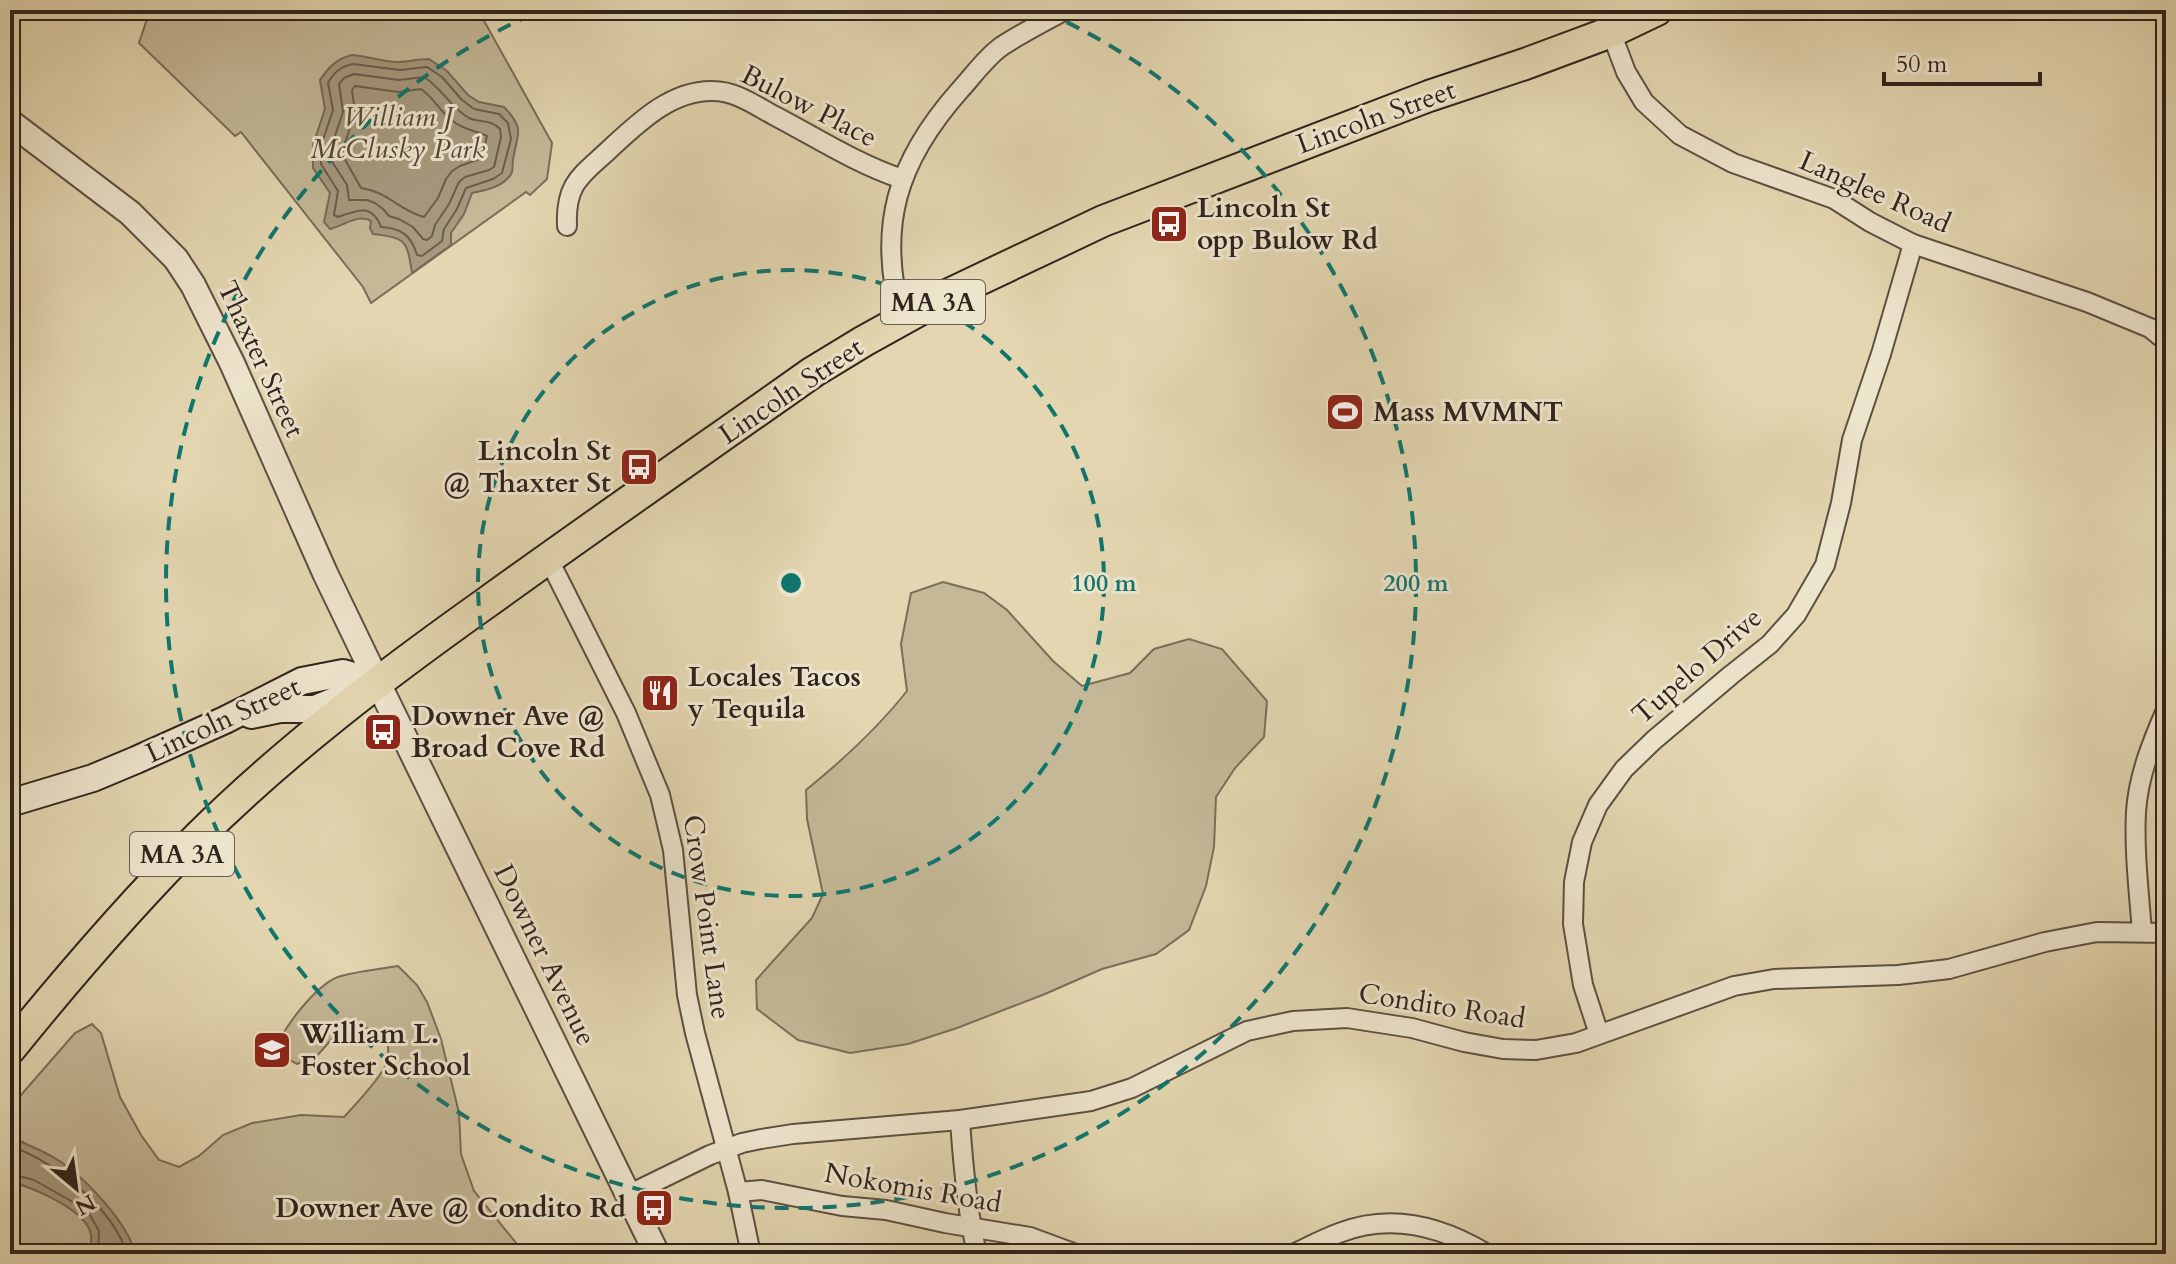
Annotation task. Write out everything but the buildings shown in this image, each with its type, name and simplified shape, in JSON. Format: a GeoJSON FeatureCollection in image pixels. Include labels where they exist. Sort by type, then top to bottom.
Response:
{"type":"FeatureCollection","features":[{"type":"Feature","properties":{"kind":"main road","name":"Lincoln Street"},"geometry":{"type":"LineString","coordinates":[[10,803],[93,778],[225,720],[302,681],[343,673],[378,683],[548,558],[813,372],[989,274],[1103,221],[1429,96],[1611,32],[1657,10]]}},
{"type":"Feature","properties":{"kind":"main road","name":"MA 3A"},"geometry":{"type":"LineString","coordinates":[[10,1049],[141,896],[201,834],[267,773],[378,683]]}},
{"type":"Feature","properties":{"kind":"street"},"geometry":{"type":"LineString","coordinates":[[902,320],[894,290],[890,252],[893,217],[902,179],[923,139],[944,108],[1000,48],[1066,10]]}},
{"type":"Feature","properties":{"kind":"street","name":"Langlee Road"},"geometry":{"type":"LineString","coordinates":[[1611,32],[1626,72],[1644,102],[1680,135],[1733,163],[1834,199],[1913,244],[2087,302],[2150,328],[2166,341]]}},
{"type":"Feature","properties":{"kind":"street","name":"Bulow Place"},"geometry":{"type":"LineString","coordinates":[[567,226],[566,205],[576,182],[656,109],[697,92],[713,91],[739,97],[877,171],[902,179]]}},
{"type":"Feature","properties":{"kind":"street","name":"Thaxter Street"},"geometry":{"type":"LineString","coordinates":[[10,122],[130,213],[176,259],[193,285],[232,363],[325,573],[378,683]]}},
{"type":"Feature","properties":{"kind":"street","name":"Tupelo Drive"},"geometry":{"type":"LineString","coordinates":[[1599,1034],[1583,985],[1573,924],[1574,882],[1582,842],[1598,805],[1624,769],[1654,740],[1770,644],[1796,615],[1825,565],[1841,503],[1852,440],[1913,244]]}},
{"type":"Feature","properties":{"kind":"street","name":"Crow Point Lane"},"geometry":{"type":"LineString","coordinates":[[548,558],[626,713],[660,795],[673,850],[687,995],[751,1254]]}},
{"type":"Feature","properties":{"kind":"street","name":"Downer Avenue"},"geometry":{"type":"LineString","coordinates":[[378,683],[657,1254]]}},
{"type":"Feature","properties":{"kind":"street"},"geometry":{"type":"LineString","coordinates":[[2142,932],[2136,810],[2142,776],[2166,710]]}},
{"type":"Feature","properties":{"kind":"street","name":"Condito Road"},"geometry":{"type":"LineString","coordinates":[[628,1195],[742,1143],[793,1134],[960,1120],[1091,1101],[1132,1088],[1247,1031],[1293,1021],[1347,1018],[1412,1028],[1503,1049],[1536,1050],[1576,1043],[1734,986],[1774,979],[1898,975],[1949,969],[2045,942],[2097,932],[2166,933]]}},
{"type":"Feature","properties":{"kind":"street"},"geometry":{"type":"LineString","coordinates":[[960,1120],[964,1179],[977,1254]]}},
{"type":"Feature","properties":{"kind":"street","name":"Nokomis Road"},"geometry":{"type":"LineString","coordinates":[[738,1192],[762,1190],[842,1206],[886,1210],[1030,1237],[1076,1254]]}},
{"type":"Feature","properties":{"kind":"street"},"geometry":{"type":"LineString","coordinates":[[1293,1254],[1341,1232],[1386,1223],[1444,1232],[1487,1254]]}},
{"type":"Feature","properties":{"kind":"green space","name":"William J McClusky Park"},"geometry":{"type":"Polygon","coordinates":[[[150,10],[478,10],[552,143],[547,179],[530,195],[526,192],[371,303],[363,287],[241,132],[235,136],[139,43],[150,10]]]}},
{"type":"Feature","properties":{"kind":"green space"},"geometry":{"type":"Polygon","coordinates":[[[943,582],[984,593],[1007,610],[1053,661],[1082,686],[1130,673],[1154,649],[1189,639],[1222,649],[1267,701],[1264,737],[1235,768],[1216,797],[1214,847],[1206,886],[1189,930],[1156,954],[1102,969],[1045,994],[908,1044],[850,1053],[798,1040],[757,1009],[756,980],[812,918],[823,894],[807,819],[806,790],[859,744],[907,691],[901,644],[911,593],[943,582]]]}},
{"type":"Feature","properties":{"kind":"green space"},"geometry":{"type":"Polygon","coordinates":[[[398,966],[417,985],[441,1039],[459,1113],[461,1154],[474,1191],[525,1254],[135,1254],[133,1247],[23,1142],[10,1138],[10,1110],[20,1096],[75,1033],[92,1024],[101,1033],[120,1097],[159,1160],[179,1167],[199,1156],[223,1135],[252,1123],[301,1115],[344,1117],[368,1091],[387,1062],[385,1031],[349,1026],[337,1033],[317,1056],[297,1064],[283,1056],[280,1039],[306,1002],[333,980],[398,966]]]}},
{"type":"Feature","properties":{"kind":"green space"},"geometry":{"type":"Polygon","coordinates":[[[10,1182],[45,1194],[80,1217],[91,1235],[90,1254],[10,1254],[10,1182]]]}},
{"type":"Feature","properties":{"kind":"water"},"geometry":{"type":"Polygon","coordinates":[[[352,55],[391,62],[429,59],[447,71],[468,95],[479,102],[504,107],[518,127],[510,176],[496,186],[472,193],[464,214],[451,233],[451,245],[412,273],[403,243],[399,239],[373,234],[371,221],[361,218],[330,229],[324,222],[330,193],[313,168],[313,145],[325,109],[320,80],[333,64],[352,55]]]}},
{"type":"Feature","properties":{"kind":"water"},"geometry":{"type":"Polygon","coordinates":[[[10,1138],[55,1158],[82,1179],[116,1216],[135,1254],[90,1254],[91,1235],[80,1217],[45,1194],[10,1182],[10,1138]]]}},
{"type":"Feature","properties":{"kind":"place","name":"Lincoln St opp Bulow Rd"},"geometry":{"type":"Point","coordinates":[1169,224]}},
{"type":"Feature","properties":{"kind":"place","name":"Mass MVMNT"},"geometry":{"type":"Point","coordinates":[1345,412]}},
{"type":"Feature","properties":{"kind":"place","name":"Lincoln St @ Thaxter St"},"geometry":{"type":"Point","coordinates":[639,467]}},
{"type":"Feature","properties":{"kind":"place","name":"Locales Tacos y Tequila"},"geometry":{"type":"Point","coordinates":[660,693]}},
{"type":"Feature","properties":{"kind":"place","name":"Downer Ave @ Broad Cove Rd"},"geometry":{"type":"Point","coordinates":[383,732]}},
{"type":"Feature","properties":{"kind":"place","name":"William L. Foster School"},"geometry":{"type":"Point","coordinates":[272,1050]}},
{"type":"Feature","properties":{"kind":"place","name":"Downer Ave @ Condito Rd"},"geometry":{"type":"Point","coordinates":[654,1208]}}]}
